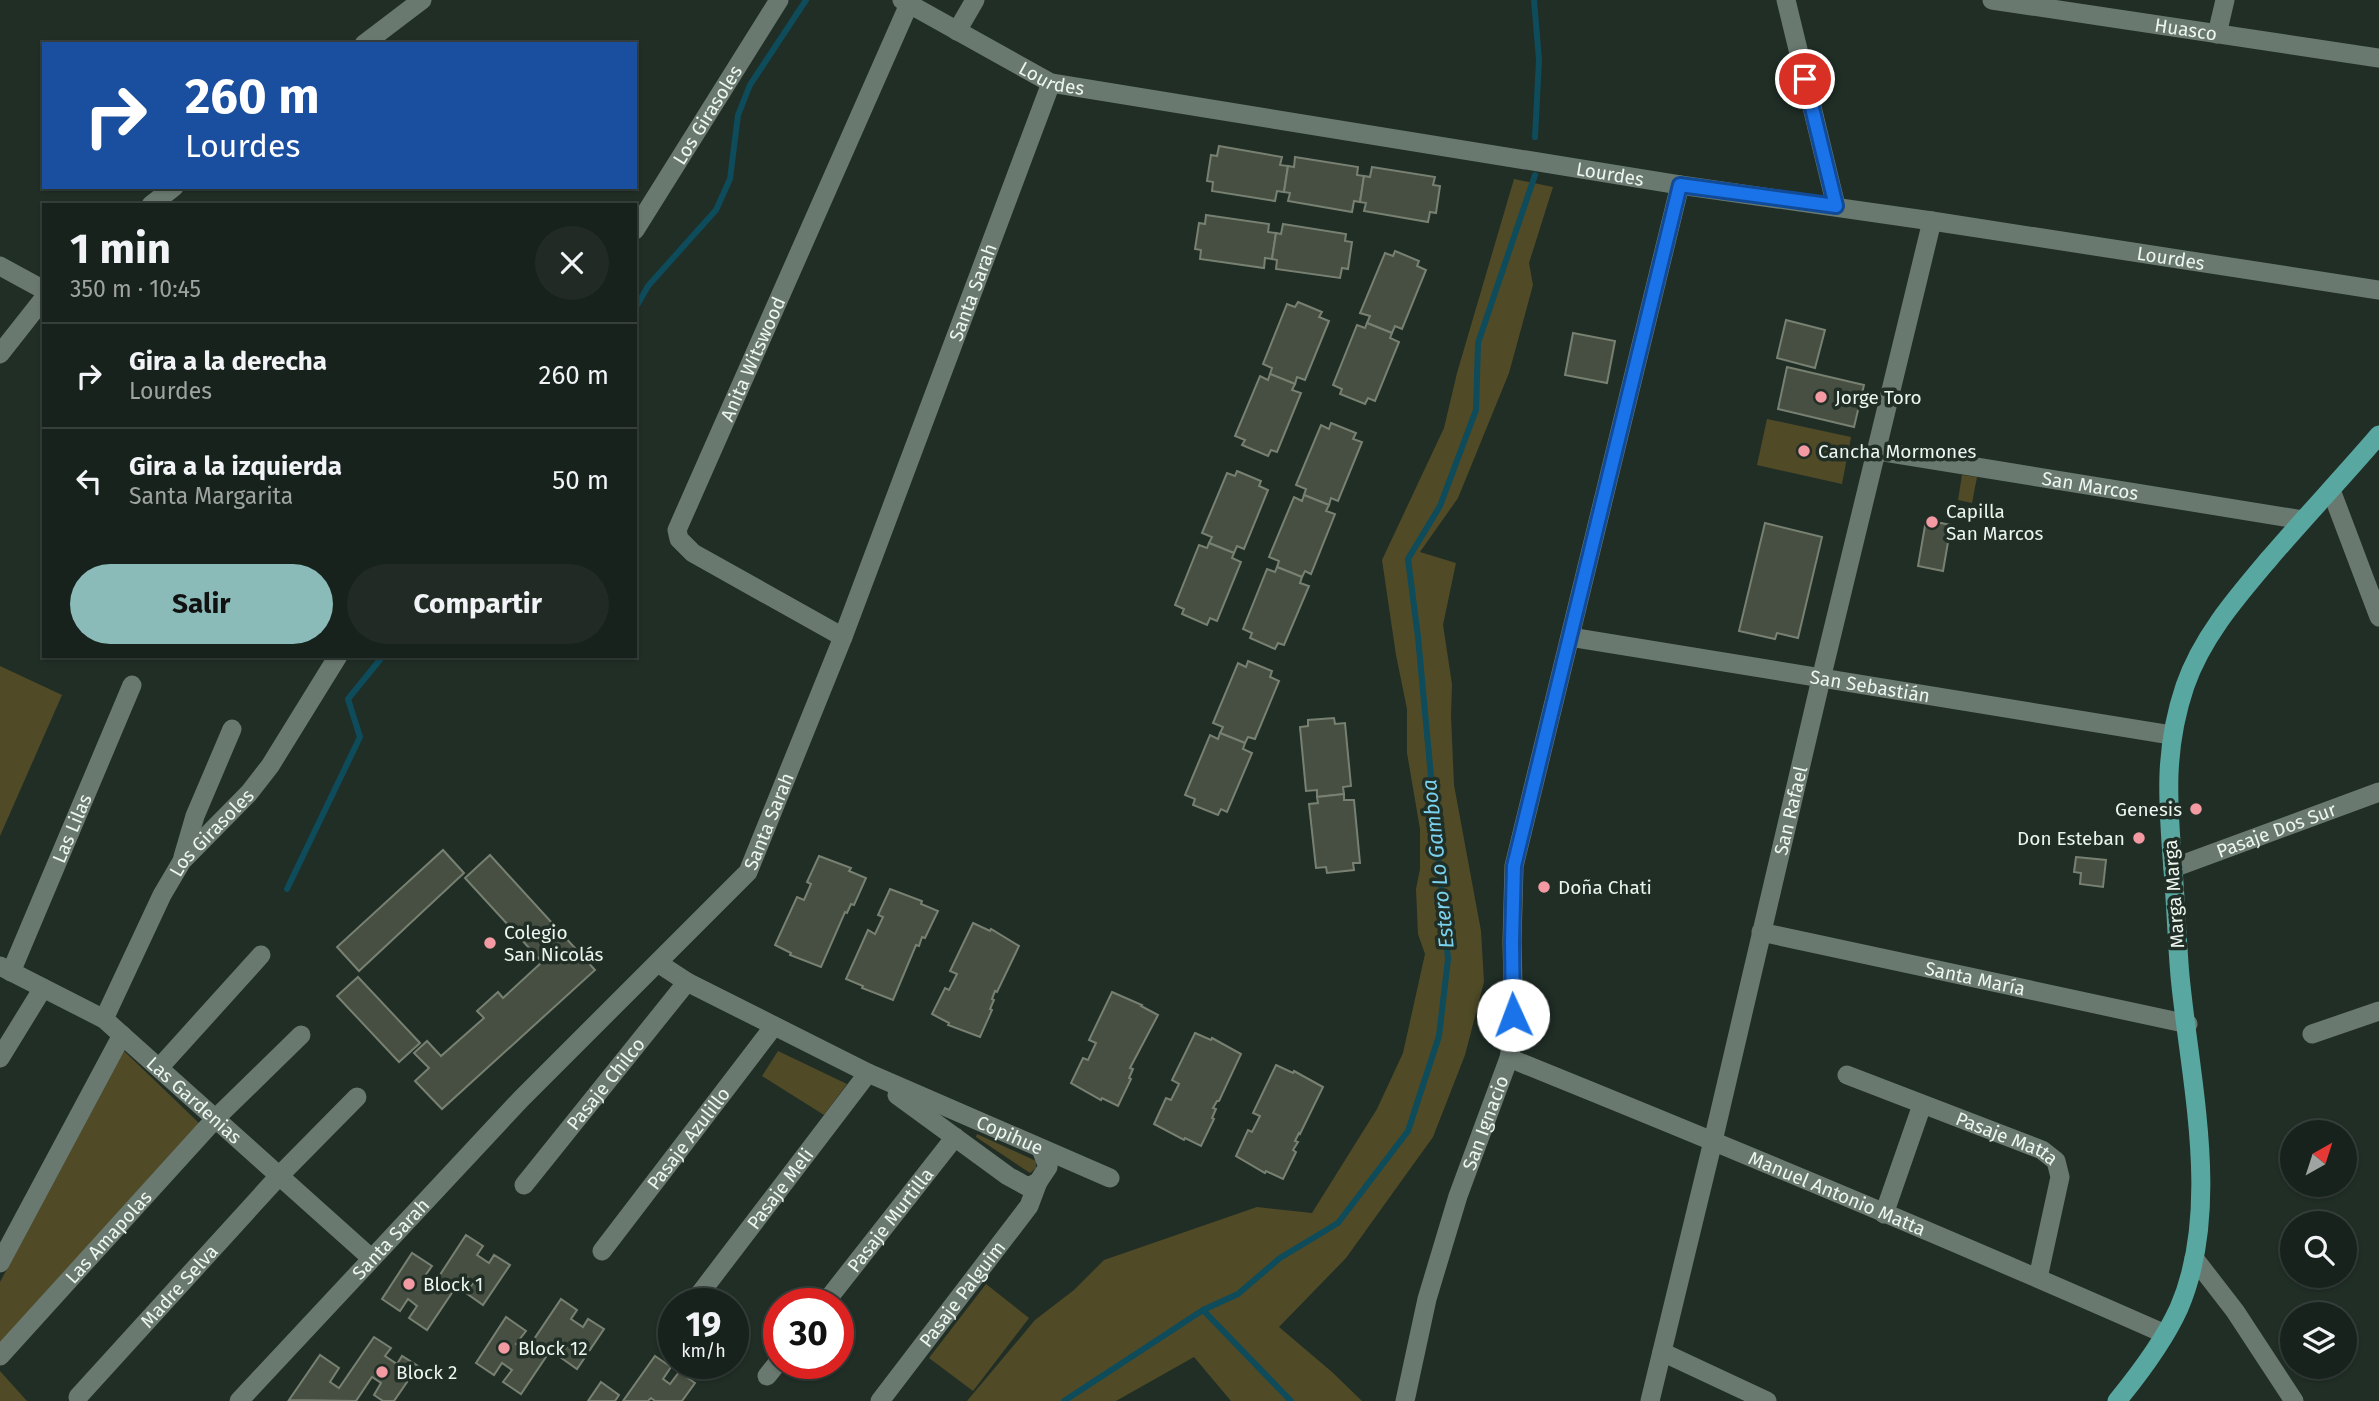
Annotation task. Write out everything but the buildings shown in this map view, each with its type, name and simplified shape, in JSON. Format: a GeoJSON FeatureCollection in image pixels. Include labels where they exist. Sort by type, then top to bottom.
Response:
{"type":"FeatureCollection","features":[{"type":"Feature","properties":{"kind":"main road","name":"Marga Marga"},"geometry":{"type":"LineString","coordinates":[[2117,1401],[2165,1334],[2179,1307],[2194,1258],[2200,1223],[2200,1181],[2188,1024],[2180,978],[2167,799],[2171,735],[2185,684],[2200,650],[2231,603],[2379,435]]}},
{"type":"Feature","properties":{"kind":"street"},"geometry":{"type":"LineString","coordinates":[[367,42],[422,0]]}},
{"type":"Feature","properties":{"kind":"street","name":"Los Girasoles"},"geometry":{"type":"LineString","coordinates":[[637,227],[779,0]]}},
{"type":"Feature","properties":{"kind":"street"},"geometry":{"type":"LineString","coordinates":[[957,31],[975,0]]}},
{"type":"Feature","properties":{"kind":"street"},"geometry":{"type":"LineString","coordinates":[[1786,0],[1836,206]]}},
{"type":"Feature","properties":{"kind":"street","name":"Huasco"},"geometry":{"type":"LineString","coordinates":[[1994,0],[2379,58]]}},
{"type":"Feature","properties":{"kind":"street"},"geometry":{"type":"LineString","coordinates":[[2217,34],[2225,0]]}},
{"type":"Feature","properties":{"kind":"street","name":"Lourdes"},"geometry":{"type":"LineString","coordinates":[[906,2],[1051,83],[1680,185],[1836,206],[2379,290]]}},
{"type":"Feature","properties":{"kind":"street","name":"Anita Witswood"},"geometry":{"type":"LineString","coordinates":[[843,637],[693,553],[679,539],[677,530],[906,2]]}},
{"type":"Feature","properties":{"kind":"street","name":"Santa Sarah"},"geometry":{"type":"LineString","coordinates":[[239,1401],[521,1099],[748,872],[843,637],[1051,83]]}},
{"type":"Feature","properties":{"kind":"street","name":"San Ignacio"},"geometry":{"type":"LineString","coordinates":[[1405,1401],[1427,1299],[1458,1196],[1509,1058],[1514,1031],[1514,866],[1680,185]]}},
{"type":"Feature","properties":{"kind":"street"},"geometry":{"type":"LineString","coordinates":[[154,203],[171,189]]}},
{"type":"Feature","properties":{"kind":"street","name":"San Rafael"},"geometry":{"type":"LineString","coordinates":[[1650,1401],[1932,221]]}},
{"type":"Feature","properties":{"kind":"street"},"geometry":{"type":"LineString","coordinates":[[0,266],[42,289]]}},
{"type":"Feature","properties":{"kind":"street"},"geometry":{"type":"LineString","coordinates":[[0,354],[42,301]]}},
{"type":"Feature","properties":{"kind":"street","name":"San Marcos"},"geometry":{"type":"LineString","coordinates":[[1878,451],[2303,520]]}},
{"type":"Feature","properties":{"kind":"street"},"geometry":{"type":"LineString","coordinates":[[2331,490],[2379,617]]}},
{"type":"Feature","properties":{"kind":"street","name":"San Sebastián"},"geometry":{"type":"LineString","coordinates":[[1570,637],[2171,735]]}},
{"type":"Feature","properties":{"kind":"street","name":"Los Girasoles"},"geometry":{"type":"LineString","coordinates":[[104,1019],[162,895],[182,861],[249,793],[270,766],[337,658]]}},
{"type":"Feature","properties":{"kind":"street","name":"Las Lilas"},"geometry":{"type":"LineString","coordinates":[[6,969],[132,685]]}},
{"type":"Feature","properties":{"kind":"street"},"geometry":{"type":"LineString","coordinates":[[182,861],[195,816],[232,729]]}},
{"type":"Feature","properties":{"kind":"street","name":"Pasaje Dos Sur"},"geometry":{"type":"LineString","coordinates":[[2173,868],[2379,792]]}},
{"type":"Feature","properties":{"kind":"street","name":"Santa María"},"geometry":{"type":"LineString","coordinates":[[1761,932],[2188,1024]]}},
{"type":"Feature","properties":{"kind":"street"},"geometry":{"type":"LineString","coordinates":[[159,1068],[261,955]]}},
{"type":"Feature","properties":{"kind":"street","name":"Copihue"},"geometry":{"type":"LineString","coordinates":[[658,963],[688,982],[868,1073],[1041,1149],[1048,1167],[1038,1182],[1028,1187],[1022,1184],[868,1073]]}},
{"type":"Feature","properties":{"kind":"street","name":"Las Gardenias"},"geometry":{"type":"LineString","coordinates":[[6,969],[104,1019],[371,1258]]}},
{"type":"Feature","properties":{"kind":"street","name":"Pasaje Chilco"},"geometry":{"type":"LineString","coordinates":[[524,1185],[688,982]]}},
{"type":"Feature","properties":{"kind":"street"},"geometry":{"type":"LineString","coordinates":[[0,1058],[43,988]]}},
{"type":"Feature","properties":{"kind":"street"},"geometry":{"type":"LineString","coordinates":[[2312,1034],[2379,1011]]}},
{"type":"Feature","properties":{"kind":"street","name":"Pasaje Azulillo"},"geometry":{"type":"LineString","coordinates":[[602,1251],[774,1026]]}},
{"type":"Feature","properties":{"kind":"street"},"geometry":{"type":"LineString","coordinates":[[0,1263],[122,1035]]}},
{"type":"Feature","properties":{"kind":"street","name":"Las Amapolas"},"geometry":{"type":"LineString","coordinates":[[0,1356],[215,1119],[301,1035]]}},
{"type":"Feature","properties":{"kind":"street","name":"Manuel Antonio Matta"},"geometry":{"type":"LineString","coordinates":[[1509,1058],[1713,1141],[2165,1334]]}},
{"type":"Feature","properties":{"kind":"street","name":"Pasaje Meli"},"geometry":{"type":"LineString","coordinates":[[704,1288],[868,1073]]}},
{"type":"Feature","properties":{"kind":"street","name":"Pasaje Matta"},"geometry":{"type":"LineString","coordinates":[[1847,1075],[2042,1150],[2056,1161],[2060,1177],[2038,1278]]}},
{"type":"Feature","properties":{"kind":"street","name":"Madre Selva"},"geometry":{"type":"LineString","coordinates":[[78,1397],[279,1176],[357,1097]]}},
{"type":"Feature","properties":{"kind":"street"},"geometry":{"type":"LineString","coordinates":[[1884,1214],[1922,1105]]}},
{"type":"Feature","properties":{"kind":"street","name":"Pasaje Murtilla"},"geometry":{"type":"LineString","coordinates":[[836,1288],[954,1137]]}},
{"type":"Feature","properties":{"kind":"street"},"geometry":{"type":"LineString","coordinates":[[1041,1149],[1110,1178]]}},
{"type":"Feature","properties":{"kind":"street","name":"Pasaje Palguim"},"geometry":{"type":"LineString","coordinates":[[880,1401],[1029,1206],[1038,1182]]}},
{"type":"Feature","properties":{"kind":"street"},"geometry":{"type":"LineString","coordinates":[[2194,1258],[2235,1311],[2294,1401]]}},
{"type":"Feature","properties":{"kind":"street"},"geometry":{"type":"LineString","coordinates":[[1662,1352],[1767,1401]]}},
{"type":"Feature","properties":{"kind":"shaded area"},"geometry":{"type":"Polygon","coordinates":[[[1514,179],[1553,187],[1529,263],[1533,285],[1509,373],[1458,498],[1420,552],[1456,563],[1443,625],[1452,684],[1454,785],[1481,931],[1484,982],[1465,1055],[1433,1137],[1346,1258],[1279,1327],[1362,1401],[1231,1401],[1194,1357],[1116,1401],[967,1401],[1035,1320],[1074,1290],[1104,1260],[1257,1207],[1312,1213],[1377,1109],[1403,1053],[1425,954],[1418,934],[1416,889],[1420,869],[1420,829],[1407,753],[1407,709],[1382,560],[1444,428],[1457,373],[1514,179]]]}},
{"type":"Feature","properties":{"kind":"shaded area","name":"Cancha Mormones"},"geometry":{"type":"Polygon","coordinates":[[[1767,419],[1851,437],[1842,484],[1757,465],[1767,419]]]}},
{"type":"Feature","properties":{"kind":"shaded area"},"geometry":{"type":"Polygon","coordinates":[[[1962,475],[1977,477],[1972,503],[1958,500],[1962,475]]]}},
{"type":"Feature","properties":{"kind":"shaded area"},"geometry":{"type":"Polygon","coordinates":[[[0,666],[62,695],[0,836],[0,666]]]}},
{"type":"Feature","properties":{"kind":"shaded area"},"geometry":{"type":"Polygon","coordinates":[[[124,1051],[200,1124],[0,1346],[0,1282],[124,1051]]]}},
{"type":"Feature","properties":{"kind":"shaded area"},"geometry":{"type":"Polygon","coordinates":[[[778,1051],[847,1084],[824,1115],[762,1076],[778,1051]]]}},
{"type":"Feature","properties":{"kind":"shaded area"},"geometry":{"type":"Polygon","coordinates":[[[977,1134],[1036,1161],[1036,1168],[1030,1173],[976,1137],[977,1134]]]}},
{"type":"Feature","properties":{"kind":"shaded area"},"geometry":{"type":"Polygon","coordinates":[[[986,1284],[1029,1318],[973,1391],[929,1358],[986,1284]]]}},
{"type":"Feature","properties":{"kind":"shaded area"},"geometry":{"type":"Polygon","coordinates":[[[0,1371],[27,1401],[0,1401],[0,1371]]]}},
{"type":"Feature","properties":{"kind":"waterway"},"geometry":{"type":"LineString","coordinates":[[637,305],[648,286],[716,210],[730,179],[738,115],[750,85],[806,0]]}},
{"type":"Feature","properties":{"kind":"waterway","name":"Estero Lo Gamboa"},"geometry":{"type":"LineString","coordinates":[[1534,0],[1539,60],[1535,137]]}},
{"type":"Feature","properties":{"kind":"waterway","name":"Estero Lo Gamboa"},"geometry":{"type":"LineString","coordinates":[[1064,1401],[1203,1310],[1238,1294],[1280,1258],[1338,1223],[1408,1131],[1439,1036],[1448,959],[1418,637],[1408,559],[1440,506],[1476,410],[1478,343],[1535,175]]}},
{"type":"Feature","properties":{"kind":"waterway"},"geometry":{"type":"LineString","coordinates":[[287,889],[360,737],[348,699],[381,658]]}},
{"type":"Feature","properties":{"kind":"waterway"},"geometry":{"type":"LineString","coordinates":[[1203,1310],[1291,1401]]}},
{"type":"Feature","properties":{"kind":"place","name":"Jorge Toro"},"geometry":{"type":"Point","coordinates":[1821,397]}},
{"type":"Feature","properties":{"kind":"place","name":"Cancha Mormones"},"geometry":{"type":"Point","coordinates":[1804,451]}},
{"type":"Feature","properties":{"kind":"place","name":"Capilla San Marcos"},"geometry":{"type":"Point","coordinates":[1932,522]}},
{"type":"Feature","properties":{"kind":"place","name":"Genesis"},"geometry":{"type":"Point","coordinates":[2196,809]}},
{"type":"Feature","properties":{"kind":"place","name":"Don Esteban"},"geometry":{"type":"Point","coordinates":[2139,838]}},
{"type":"Feature","properties":{"kind":"place","name":"Doña Chati"},"geometry":{"type":"Point","coordinates":[1544,887]}},
{"type":"Feature","properties":{"kind":"place","name":"Colegio San Nicolás"},"geometry":{"type":"Point","coordinates":[490,943]}},
{"type":"Feature","properties":{"kind":"place","name":"Block 1"},"geometry":{"type":"Point","coordinates":[409,1284]}},
{"type":"Feature","properties":{"kind":"place","name":"Block 12"},"geometry":{"type":"Point","coordinates":[504,1348]}},
{"type":"Feature","properties":{"kind":"place","name":"Block 2"},"geometry":{"type":"Point","coordinates":[382,1372]}},
{"type":"Feature","properties":{"kind":"route"},"geometry":{"type":"LineString","coordinates":[[1513,1015],[1514,866],[1680,185],[1836,206],[1805,79]]}}]}
